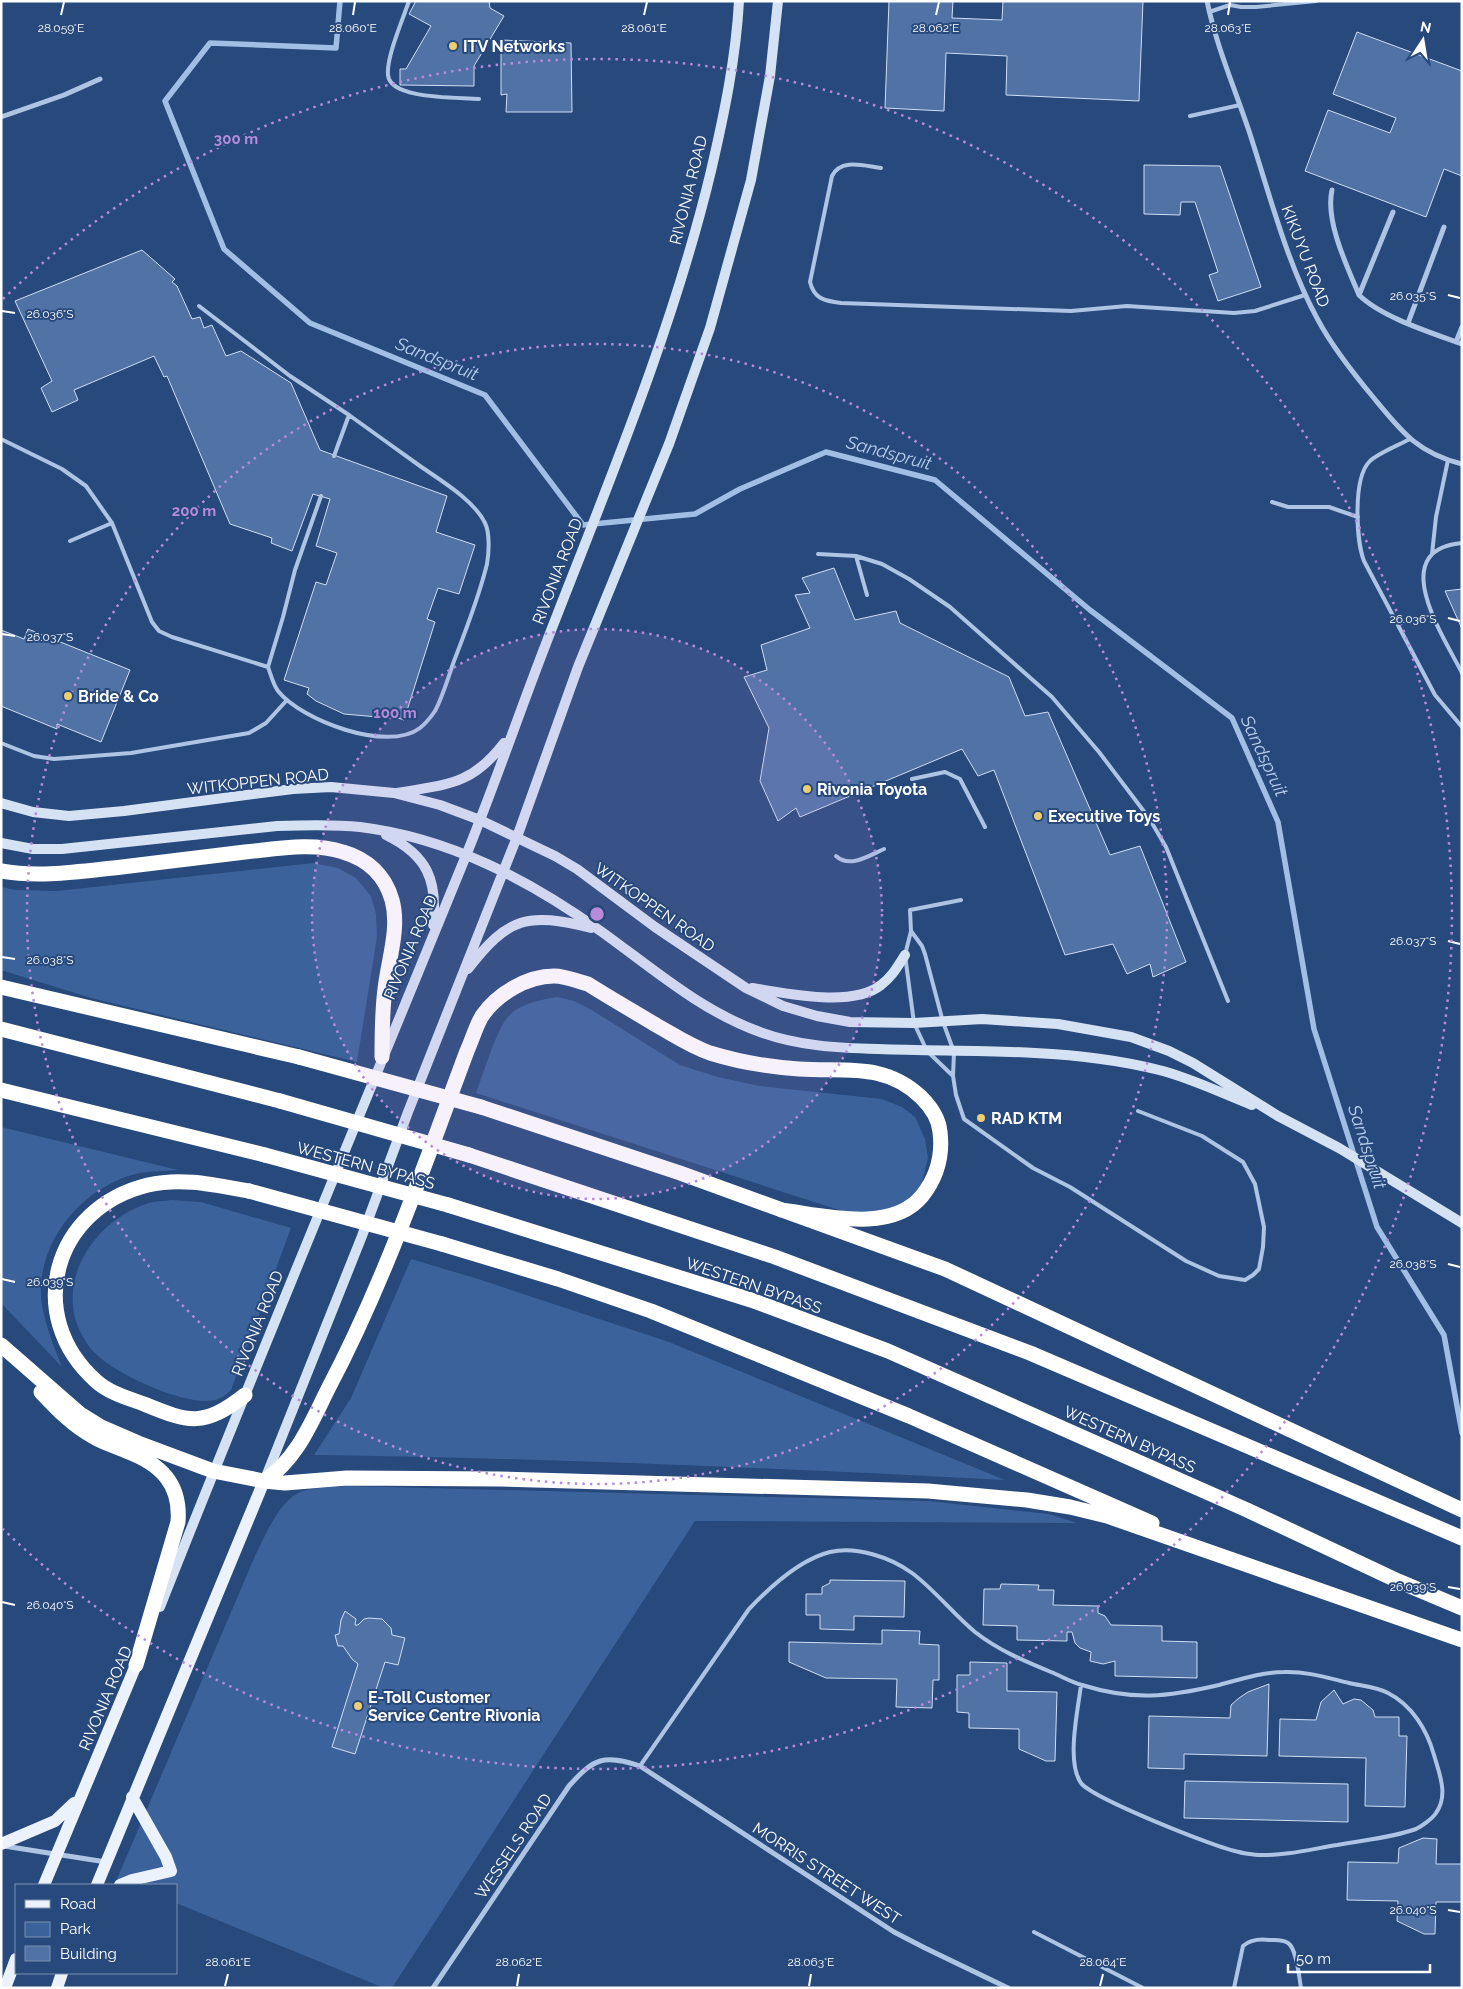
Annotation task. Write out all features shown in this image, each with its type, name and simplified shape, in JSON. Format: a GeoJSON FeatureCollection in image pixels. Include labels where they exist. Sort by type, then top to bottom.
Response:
{"type":"FeatureCollection","features":[{"type":"Feature","properties":{"kind":"highway"},"geometry":{"type":"LineString","coordinates":[[1,871],[42,874],[80,871],[292,848],[331,849],[342,851],[360,859],[382,878],[390,893],[394,910],[385,989],[382,1057]]}},
{"type":"Feature","properties":{"kind":"highway"},"geometry":{"type":"LineString","coordinates":[[264,1481],[278,1472],[300,1444],[374,1297],[482,1016],[506,992],[523,983],[541,977],[555,976],[588,984],[690,1045],[710,1053],[753,1064],[800,1069],[867,1070],[892,1077],[908,1085],[929,1104],[940,1127],[942,1148],[938,1166],[931,1183],[919,1199],[903,1211],[865,1220],[781,1210]]}},
{"type":"Feature","properties":{"kind":"highway"},"geometry":{"type":"LineString","coordinates":[[1,987],[299,1057],[481,1107],[680,1173],[945,1269],[1462,1510]]}},
{"type":"Feature","properties":{"kind":"highway","name":"WESTERN BYPASS"},"geometry":{"type":"LineString","coordinates":[[1,1029],[280,1100],[469,1155],[775,1257],[1021,1350],[1462,1538]]}},
{"type":"Feature","properties":{"kind":"highway","name":"WESTERN BYPASS"},"geometry":{"type":"LineString","coordinates":[[1,1090],[265,1155],[448,1205],[751,1300],[888,1351],[1247,1510],[1398,1581],[1462,1608]]}},
{"type":"Feature","properties":{"kind":"highway"},"geometry":{"type":"LineString","coordinates":[[245,1395],[211,1417],[198,1419],[184,1418],[164,1413],[111,1391],[98,1383],[83,1368],[70,1349],[60,1326],[55,1304],[55,1286],[60,1263],[68,1242],[98,1207],[120,1195],[147,1186],[175,1181],[211,1184],[249,1192],[442,1244],[558,1279],[651,1311],[735,1345],[1028,1467],[1243,1564]]}},
{"type":"Feature","properties":{"kind":"highway"},"geometry":{"type":"LineString","coordinates":[[1,1345],[80,1414],[101,1427],[213,1471],[264,1481],[286,1483],[347,1478],[499,1479],[788,1486],[970,1493],[1070,1507],[1107,1516],[1462,1640]]}},
{"type":"Feature","properties":{"kind":"highway"},"geometry":{"type":"LineString","coordinates":[[22,1365],[39,1389],[76,1426],[94,1438],[127,1451],[154,1465],[165,1474],[175,1490],[179,1506],[178,1522],[136,1665]]}},
{"type":"Feature","properties":{"kind":"main road","name":"RIVONIA ROAD"},"geometry":{"type":"LineString","coordinates":[[44,1884],[136,1665],[382,1057],[467,855],[511,735],[630,430],[683,278],[704,199],[730,86],[739,1]]}},
{"type":"Feature","properties":{"kind":"main road"},"geometry":{"type":"LineString","coordinates":[[97,1884],[264,1481],[358,1245],[517,837],[578,667],[669,444],[710,328],[751,180],[770,76],[778,1]]}},
{"type":"Feature","properties":{"kind":"main road"},"geometry":{"type":"LineString","coordinates":[[394,794],[449,783],[467,777],[488,762],[511,735]]}},
{"type":"Feature","properties":{"kind":"main road","name":"WITKOPPEN ROAD"},"geometry":{"type":"LineString","coordinates":[[1,803],[34,812],[70,816],[313,788],[360,789],[394,794],[440,805],[517,837],[577,869],[655,927],[746,988],[783,1006],[817,1016],[866,1023],[914,1023],[982,1019],[1058,1024],[1131,1037],[1169,1051],[1193,1063],[1280,1117],[1339,1148],[1462,1223]]}},
{"type":"Feature","properties":{"kind":"main road","name":"WITKOPPEN ROAD"},"geometry":{"type":"LineString","coordinates":[[1,843],[23,848],[48,849],[277,826],[339,826],[375,830],[416,838],[504,870],[599,930],[690,996],[725,1016],[759,1032],[789,1041],[837,1048],[954,1052],[1034,1052],[1124,1063],[1160,1070],[1280,1117]]}},
{"type":"Feature","properties":{"kind":"main road"},"geometry":{"type":"LineString","coordinates":[[375,830],[408,847],[421,860],[428,871],[434,894],[432,936]]}},
{"type":"Feature","properties":{"kind":"main road"},"geometry":{"type":"LineString","coordinates":[[460,980],[492,940],[508,928],[518,924],[539,920],[557,920],[599,930]]}},
{"type":"Feature","properties":{"kind":"main road"},"geometry":{"type":"LineString","coordinates":[[746,988],[826,997],[856,996],[880,987],[890,978],[904,955]]}},
{"type":"Feature","properties":{"kind":"main road"},"geometry":{"type":"LineString","coordinates":[[1,1845],[43,1828],[55,1821],[81,1796]]}},
{"type":"Feature","properties":{"kind":"main road"},"geometry":{"type":"LineString","coordinates":[[122,1884],[171,1871],[166,1857],[132,1797]]}},
{"type":"Feature","properties":{"kind":"main road"},"geometry":{"type":"LineString","coordinates":[[6,1988],[15,1962]]}},
{"type":"Feature","properties":{"kind":"main road"},"geometry":{"type":"LineString","coordinates":[[57,1988],[62,1974]]}},
{"type":"Feature","properties":{"kind":"street","name":"KIKUYU ROAD"},"geometry":{"type":"LineString","coordinates":[[1207,1],[1286,244],[1305,295],[1331,343],[1371,395],[1410,440],[1434,455],[1462,464]]}},
{"type":"Feature","properties":{"kind":"street"},"geometry":{"type":"LineString","coordinates":[[1,117],[64,95],[100,79]]}},
{"type":"Feature","properties":{"kind":"street"},"geometry":{"type":"LineString","coordinates":[[1332,190],[1330,199],[1332,222],[1359,295],[1368,304],[1408,323],[1459,343],[1462,327]]}},
{"type":"Feature","properties":{"kind":"street"},"geometry":{"type":"LineString","coordinates":[[1359,295],[1393,212]]}},
{"type":"Feature","properties":{"kind":"street"},"geometry":{"type":"LineString","coordinates":[[1408,323],[1444,227]]}},
{"type":"Feature","properties":{"kind":"street","name":"WESSELS ROAD"},"geometry":{"type":"LineString","coordinates":[[434,1988],[569,1786],[581,1772],[591,1765],[610,1759],[621,1760],[640,1766]]}},
{"type":"Feature","properties":{"kind":"street","name":"MORRIS STREET WEST"},"geometry":{"type":"LineString","coordinates":[[640,1766],[894,1932],[1008,1988]]}},
{"type":"Feature","properties":{"kind":"street"},"geometry":{"type":"LineString","coordinates":[[1,1845],[106,1862]]}},
{"type":"Feature","properties":{"kind":"lane"},"geometry":{"type":"LineString","coordinates":[[409,1],[389,62],[388,74],[390,82],[410,94],[478,99]]}},
{"type":"Feature","properties":{"kind":"lane"},"geometry":{"type":"LineString","coordinates":[[1209,12],[1231,3],[1248,7],[1316,1]]}},
{"type":"Feature","properties":{"kind":"lane"},"geometry":{"type":"LineString","coordinates":[[1190,116],[1240,105]]}},
{"type":"Feature","properties":{"kind":"lane"},"geometry":{"type":"LineString","coordinates":[[881,168],[846,164],[835,170],[832,176],[810,282],[816,296],[823,300],[841,303],[1071,311],[1128,306],[1234,313],[1262,310],[1305,295]]}},
{"type":"Feature","properties":{"kind":"lane"},"geometry":{"type":"LineString","coordinates":[[199,306],[290,376],[349,415],[451,488],[478,512],[486,524],[487,562],[467,626],[439,702],[428,720],[419,729],[409,733],[392,737],[369,736],[342,730],[325,723],[287,700],[278,691],[268,667],[295,570],[321,496]]}},
{"type":"Feature","properties":{"kind":"lane"},"geometry":{"type":"LineString","coordinates":[[334,456],[349,415]]}},
{"type":"Feature","properties":{"kind":"lane"},"geometry":{"type":"LineString","coordinates":[[1,439],[62,469],[86,486],[112,523],[152,622],[159,631],[172,637],[268,667]]}},
{"type":"Feature","properties":{"kind":"lane"},"geometry":{"type":"LineString","coordinates":[[1410,440],[1369,461],[1365,468],[1362,477],[1358,516],[1359,548],[1364,561],[1435,695],[1462,728]]}},
{"type":"Feature","properties":{"kind":"lane"},"geometry":{"type":"LineString","coordinates":[[1432,554],[1436,517],[1448,460]]}},
{"type":"Feature","properties":{"kind":"lane"},"geometry":{"type":"LineString","coordinates":[[1272,502],[1288,507],[1329,507],[1358,516]]}},
{"type":"Feature","properties":{"kind":"lane"},"geometry":{"type":"LineString","coordinates":[[70,541],[112,523]]}},
{"type":"Feature","properties":{"kind":"lane"},"geometry":{"type":"LineString","coordinates":[[1462,543],[1442,547],[1432,554],[1426,562],[1423,576],[1426,599],[1462,673]]}},
{"type":"Feature","properties":{"kind":"lane"},"geometry":{"type":"LineString","coordinates":[[818,554],[856,556],[882,564],[903,575],[950,607],[1052,697],[1099,752],[1149,818],[1166,847],[1228,1001]]}},
{"type":"Feature","properties":{"kind":"lane"},"geometry":{"type":"LineString","coordinates":[[856,556],[867,595]]}},
{"type":"Feature","properties":{"kind":"lane"},"geometry":{"type":"LineString","coordinates":[[1,743],[34,756],[54,759],[131,753],[248,734],[266,723],[287,700]]}},
{"type":"Feature","properties":{"kind":"lane"},"geometry":{"type":"LineString","coordinates":[[912,779],[945,772],[960,779],[986,828]]}},
{"type":"Feature","properties":{"kind":"lane"},"geometry":{"type":"LineString","coordinates":[[836,856],[840,860],[850,862],[884,849]]}},
{"type":"Feature","properties":{"kind":"lane"},"geometry":{"type":"LineString","coordinates":[[953,1076],[927,1051],[914,1023],[904,955],[911,931],[910,910],[961,900]]}},
{"type":"Feature","properties":{"kind":"lane"},"geometry":{"type":"LineString","coordinates":[[911,931],[922,946],[925,954],[943,1022],[954,1052],[953,1076],[956,1095],[964,1119],[1019,1158],[1070,1187],[1186,1261],[1220,1276],[1245,1280],[1253,1276],[1259,1268],[1264,1227],[1254,1184],[1244,1162],[1202,1136],[1138,1111]]}},
{"type":"Feature","properties":{"kind":"lane"},"geometry":{"type":"LineString","coordinates":[[640,1766],[749,1609],[766,1591],[808,1561],[831,1552],[852,1551],[875,1555],[910,1572],[973,1630],[992,1644],[1010,1655],[1081,1685],[1126,1695],[1160,1696],[1194,1691],[1266,1673],[1288,1671],[1315,1675],[1385,1692],[1404,1703],[1419,1721],[1430,1742],[1443,1785],[1441,1802],[1436,1814],[1419,1828],[1387,1836],[1287,1853],[1261,1855],[1238,1852],[1208,1843],[1108,1801],[1091,1792],[1081,1783],[1076,1770],[1074,1754],[1081,1685]]}},
{"type":"Feature","properties":{"kind":"lane"},"geometry":{"type":"LineString","coordinates":[[1034,1932],[1143,1988]]}},
{"type":"Feature","properties":{"kind":"lane"},"geometry":{"type":"LineString","coordinates":[[1234,1988],[1243,1946],[1247,1942],[1264,1939],[1281,1940],[1288,1943],[1294,1949],[1301,1988]]}},
{"type":"Feature","properties":{"kind":"green space"},"geometry":{"type":"Polygon","coordinates":[[[313,863],[338,868],[356,878],[371,896],[376,914],[377,937],[357,1062],[91,998],[1,970],[1,887],[16,890],[57,891],[313,863]]]}},
{"type":"Feature","properties":{"kind":"green space"},"geometry":{"type":"Polygon","coordinates":[[[557,997],[574,1001],[590,1009],[680,1065],[718,1077],[759,1086],[882,1099],[902,1107],[915,1117],[925,1139],[928,1158],[920,1190],[908,1201],[869,1217],[842,1211],[476,1093],[494,1043],[507,1018],[523,1006],[557,997]]]}},
{"type":"Feature","properties":{"kind":"green space"},"geometry":{"type":"Polygon","coordinates":[[[1,1127],[178,1170],[140,1173],[119,1180],[99,1190],[81,1204],[66,1221],[54,1240],[45,1261],[41,1283],[42,1305],[48,1329],[62,1367],[1,1303],[1,1127]]]}},
{"type":"Feature","properties":{"kind":"green space"},"geometry":{"type":"Polygon","coordinates":[[[172,1200],[201,1202],[291,1228],[231,1390],[226,1395],[215,1400],[187,1399],[170,1394],[153,1388],[120,1371],[92,1350],[76,1320],[73,1299],[75,1278],[82,1259],[94,1241],[109,1225],[126,1213],[149,1203],[172,1200]]]}},
{"type":"Feature","properties":{"kind":"green space"},"geometry":{"type":"Polygon","coordinates":[[[411,1259],[475,1278],[669,1342],[1005,1480],[659,1464],[487,1458],[314,1455],[351,1398],[411,1259]]]}},
{"type":"Feature","properties":{"kind":"green space"},"geometry":{"type":"Polygon","coordinates":[[[349,1486],[929,1501],[1049,1514],[1077,1523],[695,1521],[392,1988],[384,1988],[178,1904],[178,1884],[130,1884],[117,1879],[255,1556],[269,1528],[287,1501],[303,1491],[349,1486]]]}},
{"type":"Feature","properties":{"kind":"building","name":"ITV Networks"},"geometry":{"type":"Polygon","coordinates":[[[416,1],[489,1],[490,8],[504,16],[474,66],[474,86],[400,85],[400,69],[406,69],[431,26],[409,14],[416,1]]]}},
{"type":"Feature","properties":{"kind":"building"},"geometry":{"type":"Polygon","coordinates":[[[889,1],[953,1],[952,18],[1002,20],[1003,1],[1143,1],[1139,101],[1006,95],[1007,56],[946,53],[944,111],[885,108],[889,1]]]}},
{"type":"Feature","properties":{"kind":"building"},"geometry":{"type":"Polygon","coordinates":[[[1357,32],[1462,71],[1462,176],[1444,169],[1426,217],[1305,171],[1328,110],[1390,133],[1396,118],[1333,94],[1357,32]]]}},
{"type":"Feature","properties":{"kind":"building"},"geometry":{"type":"Polygon","coordinates":[[[501,40],[571,43],[572,112],[506,112],[507,94],[501,95],[501,40]]]}},
{"type":"Feature","properties":{"kind":"building"},"geometry":{"type":"Polygon","coordinates":[[[1144,165],[1220,166],[1261,287],[1218,301],[1209,275],[1218,272],[1195,202],[1181,202],[1180,215],[1144,214],[1144,165]]]}},
{"type":"Feature","properties":{"kind":"building"},"geometry":{"type":"Polygon","coordinates":[[[142,250],[175,279],[172,282],[177,286],[192,319],[200,317],[204,328],[212,325],[226,356],[241,351],[291,383],[320,450],[447,496],[436,532],[475,545],[459,594],[438,588],[427,619],[435,622],[404,720],[380,712],[378,717],[344,714],[316,701],[307,694],[309,688],[284,680],[316,582],[326,585],[337,553],[316,546],[330,499],[313,494],[292,551],[271,543],[272,538],[230,524],[167,376],[164,377],[154,356],[74,390],[78,400],[52,412],[41,388],[52,381],[15,301],[142,250]]]}},
{"type":"Feature","properties":{"kind":"building"},"geometry":{"type":"Polygon","coordinates":[[[834,568],[855,620],[896,611],[900,623],[1009,677],[1025,716],[1048,712],[1110,855],[1140,846],[1186,962],[1153,977],[1150,964],[1127,974],[1113,944],[1065,955],[994,770],[978,776],[962,749],[800,817],[796,808],[778,821],[760,781],[769,728],[744,677],[767,670],[761,645],[810,628],[795,595],[810,593],[802,578],[834,568]]]}},
{"type":"Feature","properties":{"kind":"building"},"geometry":{"type":"Polygon","coordinates":[[[1462,589],[1462,629],[1445,591],[1462,589]]]}},
{"type":"Feature","properties":{"kind":"building"},"geometry":{"type":"Polygon","coordinates":[[[28,629],[130,670],[101,742],[57,724],[57,729],[1,706],[1,630],[24,639],[28,629]]]}},
{"type":"Feature","properties":{"kind":"building"},"geometry":{"type":"Polygon","coordinates":[[[830,1580],[905,1581],[904,1617],[854,1616],[854,1630],[820,1629],[820,1615],[806,1615],[806,1594],[822,1594],[822,1587],[830,1583],[830,1580]]]}},
{"type":"Feature","properties":{"kind":"building"},"geometry":{"type":"Polygon","coordinates":[[[1001,1584],[1039,1585],[1038,1590],[1054,1590],[1053,1605],[1098,1606],[1098,1613],[1105,1616],[1111,1625],[1162,1626],[1162,1641],[1197,1642],[1197,1678],[1115,1676],[1115,1661],[1103,1664],[1090,1661],[1091,1652],[1080,1648],[1075,1643],[1072,1632],[1067,1632],[1067,1641],[1017,1640],[1017,1626],[983,1625],[984,1589],[1000,1589],[1001,1584]]]}},
{"type":"Feature","properties":{"kind":"building","name":"E-Toll Customer Service Centre Rivonia"},"geometry":{"type":"Polygon","coordinates":[[[345,1611],[356,1619],[355,1625],[358,1625],[364,1619],[382,1619],[391,1628],[392,1635],[405,1638],[398,1665],[385,1662],[355,1754],[332,1747],[358,1664],[343,1646],[338,1646],[335,1635],[339,1634],[341,1620],[345,1611]]]}},
{"type":"Feature","properties":{"kind":"building"},"geometry":{"type":"Polygon","coordinates":[[[882,1630],[920,1631],[919,1644],[939,1645],[939,1680],[933,1680],[932,1708],[896,1707],[897,1679],[826,1678],[789,1662],[789,1642],[882,1644],[882,1630]]]}},
{"type":"Feature","properties":{"kind":"building"},"geometry":{"type":"Polygon","coordinates":[[[970,1662],[1007,1663],[1007,1691],[1057,1692],[1055,1761],[1046,1761],[1019,1749],[1019,1729],[969,1728],[969,1713],[957,1712],[957,1675],[970,1675],[970,1662]]]}},
{"type":"Feature","properties":{"kind":"building"},"geometry":{"type":"Polygon","coordinates":[[[1269,1684],[1267,1756],[1184,1754],[1184,1769],[1148,1768],[1149,1716],[1230,1718],[1231,1705],[1239,1698],[1248,1692],[1269,1684]]]}},
{"type":"Feature","properties":{"kind":"building"},"geometry":{"type":"Polygon","coordinates":[[[1334,1690],[1343,1704],[1354,1699],[1361,1700],[1373,1710],[1375,1717],[1399,1717],[1399,1736],[1407,1736],[1405,1807],[1365,1806],[1366,1758],[1279,1756],[1280,1719],[1316,1720],[1321,1702],[1334,1690]]]}},
{"type":"Feature","properties":{"kind":"building"},"geometry":{"type":"Polygon","coordinates":[[[1185,1781],[1348,1784],[1348,1822],[1184,1818],[1185,1781]]]}},
{"type":"Feature","properties":{"kind":"building"},"geometry":{"type":"Polygon","coordinates":[[[1423,1838],[1437,1839],[1436,1864],[1462,1864],[1462,1902],[1436,1902],[1435,1934],[1424,1934],[1397,1921],[1398,1901],[1347,1900],[1348,1862],[1398,1863],[1399,1848],[1423,1838]]]}},
{"type":"Feature","properties":{"kind":"waterway","name":"Sandspruit"},"geometry":{"type":"LineString","coordinates":[[340,1],[336,48],[210,43],[165,101],[224,249],[310,323],[485,395],[583,525],[695,514],[740,489],[826,452],[935,480],[1090,610],[1232,718],[1278,822],[1314,1029],[1377,1227],[1444,1335],[1462,1433]]}},
{"type":"Feature","properties":{"kind":"place","name":"ITV Networks"},"geometry":{"type":"Point","coordinates":[453,46]}},
{"type":"Feature","properties":{"kind":"place","name":"Bride & Co"},"geometry":{"type":"Point","coordinates":[68,696]}},
{"type":"Feature","properties":{"kind":"place","name":"Rivonia Toyota"},"geometry":{"type":"Point","coordinates":[807,789]}},
{"type":"Feature","properties":{"kind":"place","name":"Executive Toys"},"geometry":{"type":"Point","coordinates":[1038,816]}},
{"type":"Feature","properties":{"kind":"place","name":"RAD KTM"},"geometry":{"type":"Point","coordinates":[981,1118]}},
{"type":"Feature","properties":{"kind":"place","name":"E-Toll Customer Service Centre Rivonia"},"geometry":{"type":"Point","coordinates":[358,1706]}}]}
